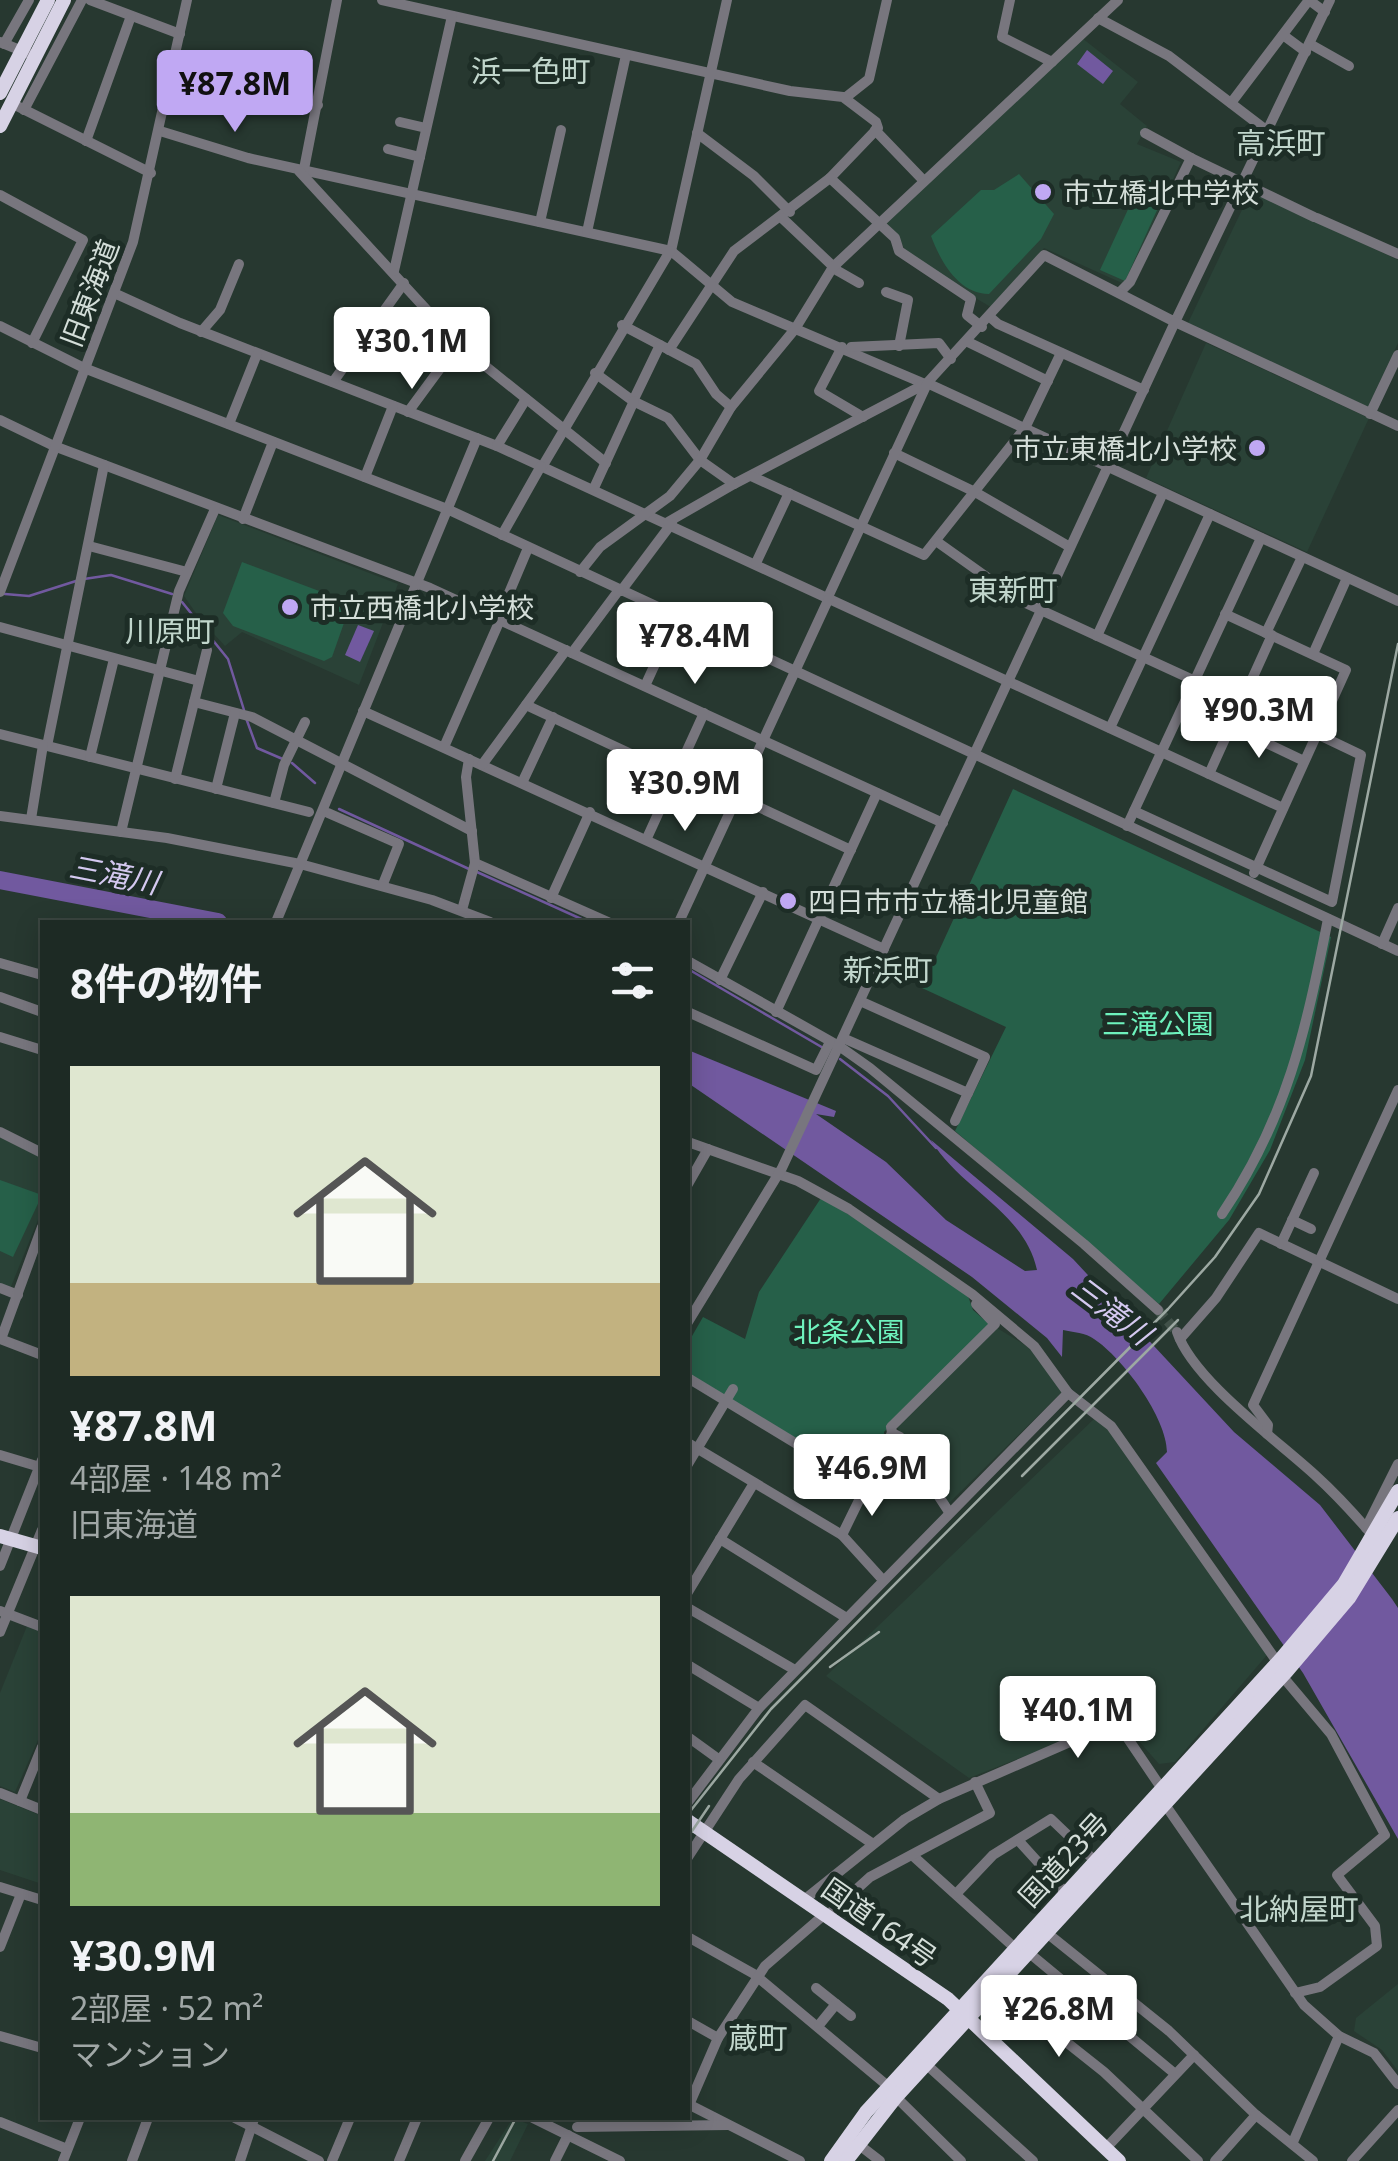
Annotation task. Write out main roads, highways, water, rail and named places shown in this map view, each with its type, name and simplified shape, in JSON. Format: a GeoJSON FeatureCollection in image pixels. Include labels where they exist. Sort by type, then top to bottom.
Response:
{"type":"FeatureCollection","features":[{"type":"Feature","properties":{"kind":"highway"},"geometry":{"type":"LineString","coordinates":[[35,57],[48,0]]}},
{"type":"Feature","properties":{"kind":"highway"},"geometry":{"type":"LineString","coordinates":[[0,126],[64,0]]}},
{"type":"Feature","properties":{"kind":"highway","name":"国道23号"},"geometry":{"type":"LineString","coordinates":[[846,2161],[892,2092],[928,2064],[963,2014],[997,1987],[1066,1893],[1348,1598],[1398,1490]]}},
{"type":"Feature","properties":{"kind":"highway","name":"国道23号"},"geometry":{"type":"LineString","coordinates":[[1372,1540],[1398,1518]]}},
{"type":"Feature","properties":{"kind":"highway"},"geometry":{"type":"LineString","coordinates":[[5,1537],[39,1547]]}},
{"type":"Feature","properties":{"kind":"highway","name":"国道23号"},"geometry":{"type":"LineString","coordinates":[[831,2161],[1022,1950],[1047,1934],[1166,1806],[1282,1668]]}},
{"type":"Feature","properties":{"kind":"highway","name":"国道164号"},"geometry":{"type":"LineString","coordinates":[[690,1822],[963,2014],[1119,2161]]}},
{"type":"Feature","properties":{"kind":"water"},"geometry":{"type":"Polygon","coordinates":[[[1087,50],[1113,71],[1103,84],[1077,64],[1087,50]]]}},
{"type":"Feature","properties":{"kind":"water"},"geometry":{"type":"Polygon","coordinates":[[[358,625],[374,631],[360,662],[345,655],[358,625]]]}},
{"type":"Feature","properties":{"kind":"water"},"geometry":{"type":"Polygon","coordinates":[[[690,1051],[836,1111],[834,1117],[816,1114],[886,1162],[946,1220],[1025,1271],[1037,1270],[1019,1232],[958,1173],[931,1140],[1073,1259],[1234,1432],[1320,1505],[1398,1608],[1398,1839],[1303,1673],[1156,1463],[1167,1452],[1165,1438],[1141,1390],[1118,1360],[1091,1337],[1063,1330],[1062,1357],[1047,1338],[972,1277],[690,1084],[690,1051]]]}},
{"type":"Feature","properties":{"kind":"waterway"},"geometry":{"type":"LineString","coordinates":[[84,579],[111,575],[172,594]]}},
{"type":"Feature","properties":{"kind":"waterway"},"geometry":{"type":"LineString","coordinates":[[5,594],[29,596],[76,581]]}},
{"type":"Feature","properties":{"kind":"waterway"},"geometry":{"type":"LineString","coordinates":[[182,602],[228,659],[244,710]]}},
{"type":"Feature","properties":{"kind":"waterway"},"geometry":{"type":"LineString","coordinates":[[246,718],[257,748],[285,760]]}},
{"type":"Feature","properties":{"kind":"waterway"},"geometry":{"type":"LineString","coordinates":[[292,763],[315,783]]}},
{"type":"Feature","properties":{"kind":"waterway"},"geometry":{"type":"LineString","coordinates":[[339,809],[469,869]]}},
{"type":"Feature","properties":{"kind":"waterway"},"geometry":{"type":"LineString","coordinates":[[477,872],[584,920]]}},
{"type":"Feature","properties":{"kind":"waterway","name":"三滝川"},"geometry":{"type":"LineString","coordinates":[[0,880],[208,920]]}},
{"type":"Feature","properties":{"kind":"waterway"},"geometry":{"type":"LineString","coordinates":[[690,970],[825,1049]]}},
{"type":"Feature","properties":{"kind":"waterway"},"geometry":{"type":"LineString","coordinates":[[840,1059],[888,1096],[936,1148]]}},
{"type":"Feature","properties":{"kind":"tunnel"},"geometry":{"type":"LineString","coordinates":[[1158,1310],[1177,1332]]}},
{"type":"Feature","properties":{"kind":"railway"},"geometry":{"type":"LineString","coordinates":[[690,1811],[771,1709],[1168,1309],[1215,1257],[1259,1194],[1311,1076],[1398,644]]}},
{"type":"Feature","properties":{"kind":"railway"},"geometry":{"type":"LineString","coordinates":[[1022,1476],[1178,1320]]}},
{"type":"Feature","properties":{"kind":"railway"},"geometry":{"type":"LineString","coordinates":[[830,1667],[879,1632]]}},
{"type":"Feature","properties":{"kind":"railway"},"geometry":{"type":"LineString","coordinates":[[690,1834],[709,1806]]}},
{"type":"Feature","properties":{"kind":"railway"},"geometry":{"type":"LineString","coordinates":[[493,2161],[515,2120]]}},
{"type":"Feature","properties":{"kind":"place","name":"市立橋北中学校"},"geometry":{"type":"Point","coordinates":[1043,192]}},
{"type":"Feature","properties":{"kind":"place","name":"市立東橋北小学校"},"geometry":{"type":"Point","coordinates":[1257,448]}},
{"type":"Feature","properties":{"kind":"place","name":"市立西橋北小学校"},"geometry":{"type":"Point","coordinates":[290,607]}},
{"type":"Feature","properties":{"kind":"place","name":"四日市市立橋北児童館"},"geometry":{"type":"Point","coordinates":[788,901]}},
{"type":"Feature","properties":{"kind":"district","name":"浜一色町"},"geometry":{"type":"Point","coordinates":[531,70]}},
{"type":"Feature","properties":{"kind":"district","name":"高浜町"},"geometry":{"type":"Point","coordinates":[1281,142]}},
{"type":"Feature","properties":{"kind":"district","name":"東新町"},"geometry":{"type":"Point","coordinates":[1013,589]}},
{"type":"Feature","properties":{"kind":"district","name":"川原町"},"geometry":{"type":"Point","coordinates":[170,630]}},
{"type":"Feature","properties":{"kind":"district","name":"新浜町"},"geometry":{"type":"Point","coordinates":[888,969]}},
{"type":"Feature","properties":{"kind":"district","name":"北納屋町"},"geometry":{"type":"Point","coordinates":[1299,1908]}},
{"type":"Feature","properties":{"kind":"district","name":"蔵町"},"geometry":{"type":"Point","coordinates":[758,2037]}},
{"type":"Feature","properties":{"kind":"park label","name":"三滝公園"},"geometry":{"type":"Point","coordinates":[1158,1023]}},
{"type":"Feature","properties":{"kind":"park label","name":"北条公園"},"geometry":{"type":"Point","coordinates":[849,1331]}}]}
